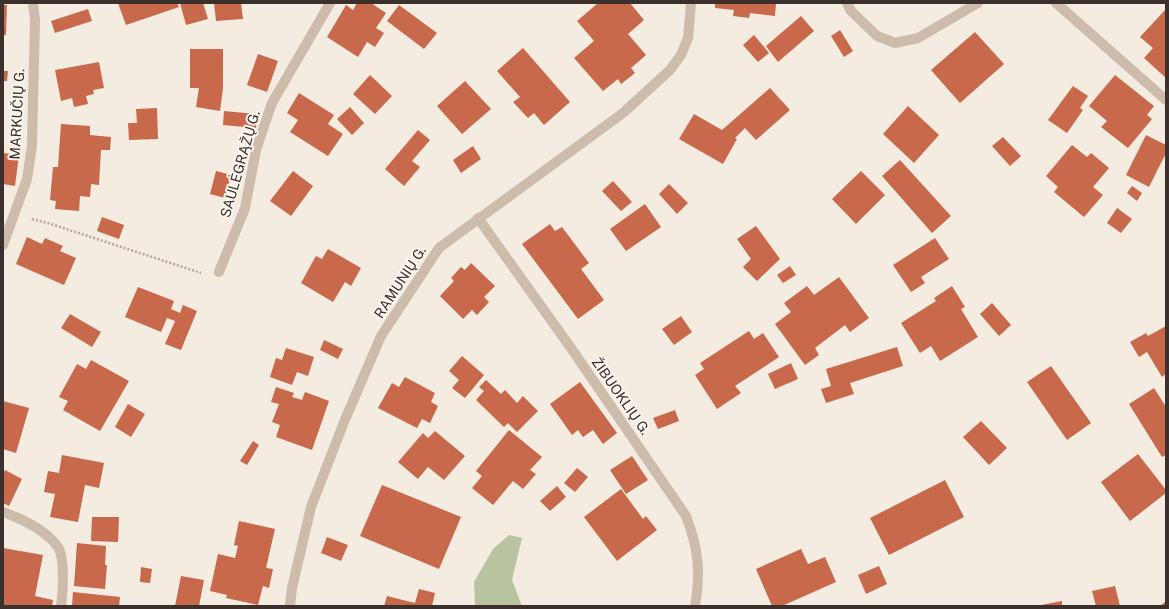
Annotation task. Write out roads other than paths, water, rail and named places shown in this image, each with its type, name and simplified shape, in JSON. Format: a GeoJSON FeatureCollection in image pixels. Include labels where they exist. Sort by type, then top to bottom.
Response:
{"type":"FeatureCollection","features":[{"type":"Feature","properties":{"kind":"street","name":"MARKUČIŲ G."},"geometry":{"type":"LineString","coordinates":[[3,246],[27,179],[32,146],[35,20],[33,3]]}},
{"type":"Feature","properties":{"kind":"street","name":"SAULĖGRĄŽŲ G."},"geometry":{"type":"LineString","coordinates":[[219,272],[245,208],[256,150],[272,103],[330,3]]}},
{"type":"Feature","properties":{"kind":"street","name":"RAMUNIŲ G."},"geometry":{"type":"LineString","coordinates":[[290,606],[292,588],[311,507],[344,422],[381,336],[439,248],[623,113],[670,70],[681,55],[688,38],[691,3]]}},
{"type":"Feature","properties":{"kind":"street"},"geometry":{"type":"LineString","coordinates":[[847,3],[851,11],[877,36],[895,43],[918,38],[978,3]]}},
{"type":"Feature","properties":{"kind":"street"},"geometry":{"type":"LineString","coordinates":[[1056,3],[1166,100]]}},
{"type":"Feature","properties":{"kind":"street","name":"ŽIBUOKLIŲ G."},"geometry":{"type":"LineString","coordinates":[[478,218],[571,348],[686,516],[695,540],[698,569],[695,606]]}},
{"type":"Feature","properties":{"kind":"street"},"geometry":{"type":"LineString","coordinates":[[3,512],[29,522],[58,548],[63,573],[61,606]]}}]}
